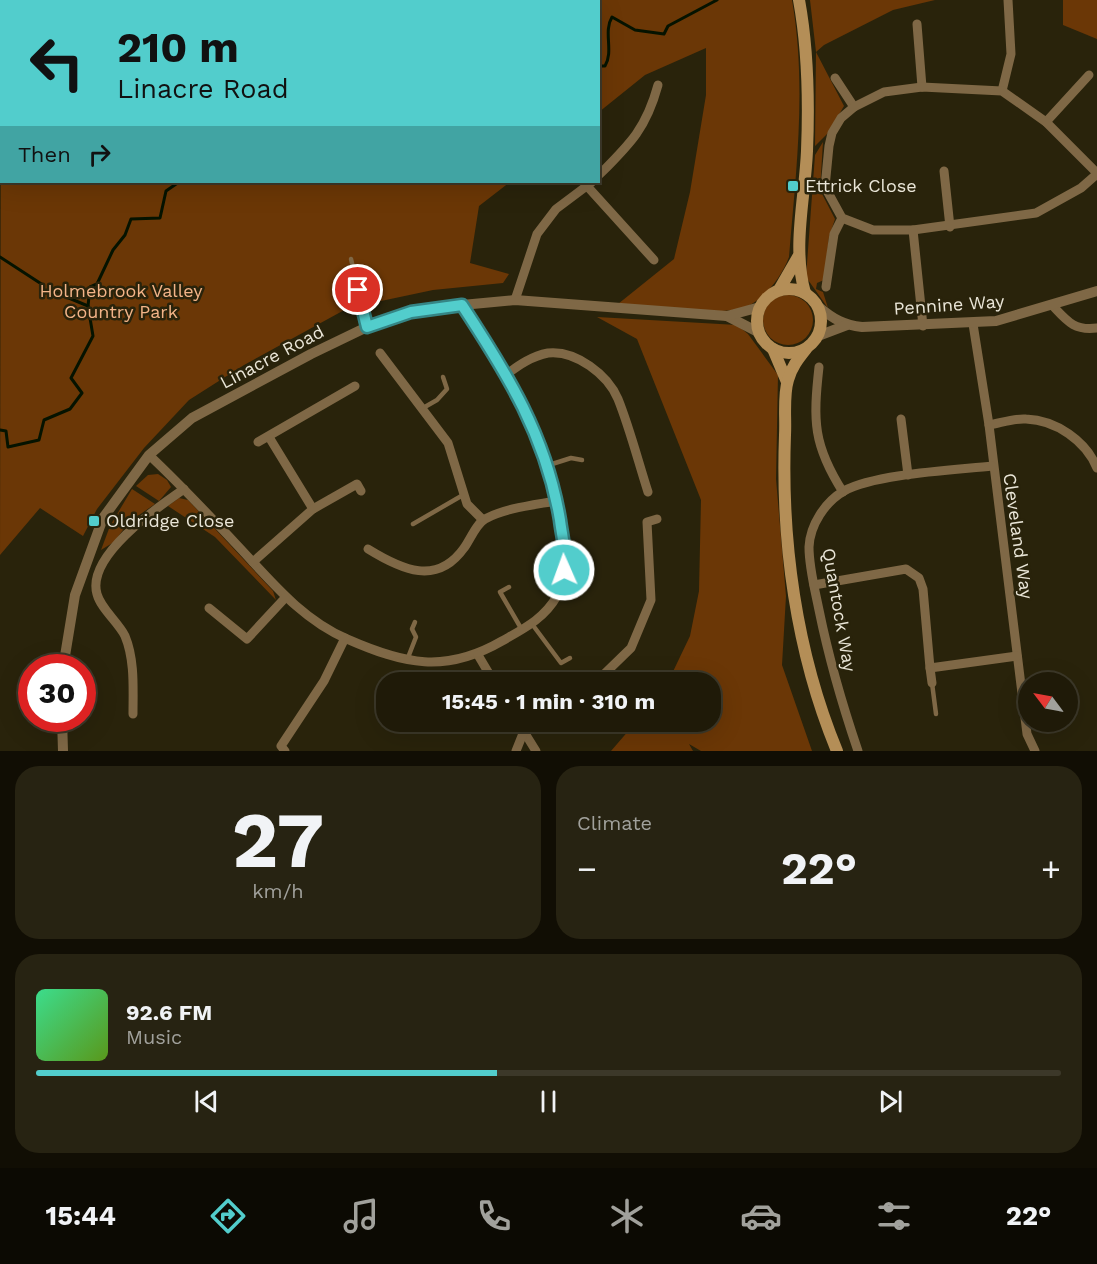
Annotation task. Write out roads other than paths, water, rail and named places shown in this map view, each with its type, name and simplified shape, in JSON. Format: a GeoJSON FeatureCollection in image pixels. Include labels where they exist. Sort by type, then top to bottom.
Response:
{"type":"FeatureCollection","features":[{"type":"Feature","properties":{"kind":"main road"},"geometry":{"type":"LineString","coordinates":[[799,3],[807,92],[807,151],[798,257],[805,292],[819,307],[822,319],[818,336],[796,362],[787,382],[784,467],[786,509],[793,594],[819,708],[837,751]]}},
{"type":"Feature","properties":{"kind":"main road"},"geometry":{"type":"LineString","coordinates":[[798,257],[779,290],[768,297],[760,307],[756,322],[758,332],[764,342],[773,349],[793,353],[806,349]]}},
{"type":"Feature","properties":{"kind":"main road"},"geometry":{"type":"LineString","coordinates":[[779,290],[792,289],[805,292]]}},
{"type":"Feature","properties":{"kind":"main road"},"geometry":{"type":"LineString","coordinates":[[773,349],[787,382]]}},
{"type":"Feature","properties":{"kind":"street"},"geometry":{"type":"LineString","coordinates":[[1002,91],[1011,54],[1008,0]]}},
{"type":"Feature","properties":{"kind":"street"},"geometry":{"type":"LineString","coordinates":[[918,24],[922,87]]}},
{"type":"Feature","properties":{"kind":"street"},"geometry":{"type":"LineString","coordinates":[[1046,122],[1089,75]]}},
{"type":"Feature","properties":{"kind":"street"},"geometry":{"type":"LineString","coordinates":[[835,78],[854,107]]}},
{"type":"Feature","properties":{"kind":"street"},"geometry":{"type":"LineString","coordinates":[[600,174],[626,148],[650,116],[658,85]]}},
{"type":"Feature","properties":{"kind":"street"},"geometry":{"type":"LineString","coordinates":[[922,87],[1002,91],[1046,122],[1097,173],[1081,188],[1036,213],[950,227],[913,230],[873,230],[842,218],[825,187],[828,146],[832,133],[841,118],[854,107],[884,92],[922,87]]}},
{"type":"Feature","properties":{"kind":"street"},"geometry":{"type":"LineString","coordinates":[[944,171],[950,227]]}},
{"type":"Feature","properties":{"kind":"street"},"geometry":{"type":"LineString","coordinates":[[515,300],[537,234],[556,209],[590,184],[654,260]]}},
{"type":"Feature","properties":{"kind":"street"},"geometry":{"type":"LineString","coordinates":[[826,287],[834,234],[842,218]]}},
{"type":"Feature","properties":{"kind":"street"},"geometry":{"type":"LineString","coordinates":[[913,230],[923,326]]}},
{"type":"Feature","properties":{"kind":"street","name":"Pennine Way"},"geometry":{"type":"LineString","coordinates":[[818,336],[847,325],[973,324],[1030,313],[1097,291]]}},
{"type":"Feature","properties":{"kind":"street","name":"Linacre Road"},"geometry":{"type":"LineString","coordinates":[[65,654],[75,595],[103,518],[149,455],[192,418],[311,354],[367,327],[411,312],[462,305],[515,300],[727,316],[760,307]]}},
{"type":"Feature","properties":{"kind":"street"},"geometry":{"type":"LineString","coordinates":[[149,455],[184,489],[285,598],[309,617],[345,638],[410,661],[435,664],[478,655],[532,624],[557,596],[564,570],[565,552],[556,501],[536,431],[507,374],[462,305]]}},
{"type":"Feature","properties":{"kind":"street"},"geometry":{"type":"LineString","coordinates":[[1052,305],[1068,322],[1083,330],[1097,328]]}},
{"type":"Feature","properties":{"kind":"street"},"geometry":{"type":"LineString","coordinates":[[819,307],[833,319],[847,325]]}},
{"type":"Feature","properties":{"kind":"street","name":"Linacre Road"},"geometry":{"type":"LineString","coordinates":[[727,316],[758,332]]}},
{"type":"Feature","properties":{"kind":"street","name":"Cleveland Way"},"geometry":{"type":"LineString","coordinates":[[973,324],[989,425],[992,466],[1027,734],[1032,750]]}},
{"type":"Feature","properties":{"kind":"street"},"geometry":{"type":"LineString","coordinates":[[380,353],[448,443],[467,504],[483,520]]}},
{"type":"Feature","properties":{"kind":"street"},"geometry":{"type":"LineString","coordinates":[[507,374],[526,360],[549,353],[572,357],[592,367],[617,397],[648,492]]}},
{"type":"Feature","properties":{"kind":"street"},"geometry":{"type":"LineString","coordinates":[[819,368],[816,411],[817,440],[843,492]]}},
{"type":"Feature","properties":{"kind":"street"},"geometry":{"type":"LineString","coordinates":[[258,442],[355,386]]}},
{"type":"Feature","properties":{"kind":"street"},"geometry":{"type":"LineString","coordinates":[[901,419],[908,476]]}},
{"type":"Feature","properties":{"kind":"street"},"geometry":{"type":"LineString","coordinates":[[989,425],[1026,419],[1055,425],[1087,449],[1097,468]]}},
{"type":"Feature","properties":{"kind":"street"},"geometry":{"type":"LineString","coordinates":[[269,437],[314,509]]}},
{"type":"Feature","properties":{"kind":"street"},"geometry":{"type":"LineString","coordinates":[[1087,449],[1097,443]]}},
{"type":"Feature","properties":{"kind":"street","name":"Quantock Way"},"geometry":{"type":"LineString","coordinates":[[858,751],[832,675],[814,585],[809,546],[815,522],[825,507],[843,492],[856,486],[908,476],[992,466]]}},
{"type":"Feature","properties":{"kind":"street"},"geometry":{"type":"LineString","coordinates":[[253,562],[314,509],[357,484],[361,491]]}},
{"type":"Feature","properties":{"kind":"street"},"geometry":{"type":"LineString","coordinates":[[133,714],[129,649],[124,636],[97,594],[96,582],[100,568],[117,545],[140,521],[184,489]]}},
{"type":"Feature","properties":{"kind":"street"},"geometry":{"type":"LineString","coordinates":[[368,549],[383,559],[427,573],[447,568],[483,520],[510,510],[556,501]]}},
{"type":"Feature","properties":{"kind":"street"},"geometry":{"type":"LineString","coordinates":[[606,672],[631,648],[651,600],[646,522],[657,519]]}},
{"type":"Feature","properties":{"kind":"street"},"geometry":{"type":"LineString","coordinates":[[814,585],[906,569],[919,578],[923,589],[932,683]]}},
{"type":"Feature","properties":{"kind":"street"},"geometry":{"type":"LineString","coordinates":[[209,608],[248,639],[285,598]]}},
{"type":"Feature","properties":{"kind":"street"},"geometry":{"type":"LineString","coordinates":[[285,751],[281,746],[324,681],[345,638]]}},
{"type":"Feature","properties":{"kind":"street"},"geometry":{"type":"LineString","coordinates":[[478,655],[488,672]]}},
{"type":"Feature","properties":{"kind":"street"},"geometry":{"type":"LineString","coordinates":[[930,668],[1017,656]]}},
{"type":"Feature","properties":{"kind":"street"},"geometry":{"type":"LineString","coordinates":[[62,732],[63,751]]}},
{"type":"Feature","properties":{"kind":"street"},"geometry":{"type":"LineString","coordinates":[[516,751],[524,732]]}},
{"type":"Feature","properties":{"kind":"street"},"geometry":{"type":"LineString","coordinates":[[525,732],[536,751]]}},
{"type":"Feature","properties":{"kind":"lane"},"geometry":{"type":"LineString","coordinates":[[351,259],[367,327]]}},
{"type":"Feature","properties":{"kind":"lane"},"geometry":{"type":"LineString","coordinates":[[423,408],[437,400],[447,389],[443,377]]}},
{"type":"Feature","properties":{"kind":"lane"},"geometry":{"type":"LineString","coordinates":[[546,466],[571,458],[582,460]]}},
{"type":"Feature","properties":{"kind":"lane"},"geometry":{"type":"LineString","coordinates":[[413,524],[463,495]]}},
{"type":"Feature","properties":{"kind":"lane"},"geometry":{"type":"LineString","coordinates":[[508,587],[500,592],[522,630]]}},
{"type":"Feature","properties":{"kind":"lane"},"geometry":{"type":"LineString","coordinates":[[410,661],[409,655],[416,637],[412,629],[415,622]]}},
{"type":"Feature","properties":{"kind":"lane"},"geometry":{"type":"LineString","coordinates":[[532,624],[561,663],[570,658]]}},
{"type":"Feature","properties":{"kind":"lane"},"geometry":{"type":"LineString","coordinates":[[932,683],[936,714]]}},
{"type":"Feature","properties":{"kind":"waterway"},"geometry":{"type":"LineString","coordinates":[[600,66],[605,66],[608,60],[608,29],[612,17],[635,30],[664,34],[668,26],[717,0]]}},
{"type":"Feature","properties":{"kind":"waterway"},"geometry":{"type":"LineString","coordinates":[[0,430],[6,431],[8,447],[39,440],[44,420],[70,409],[82,393],[71,378],[93,336],[88,306],[90,287],[97,284],[113,250],[125,235],[131,219],[160,218],[166,191],[178,183]]}},
{"type":"Feature","properties":{"kind":"waterway"},"geometry":{"type":"LineString","coordinates":[[0,257],[43,285]]}},
{"type":"Feature","properties":{"kind":"waterway"},"geometry":{"type":"LineString","coordinates":[[52,291],[88,306]]}},
{"type":"Feature","properties":{"kind":"place","name":"Ettrick Close"},"geometry":{"type":"Point","coordinates":[793,186]}},
{"type":"Feature","properties":{"kind":"place","name":"Oldridge Close"},"geometry":{"type":"Point","coordinates":[94,521]}},
{"type":"Feature","properties":{"kind":"park label","name":"Holmebrook Valley Country Park"},"geometry":{"type":"Point","coordinates":[121,301]}}]}
